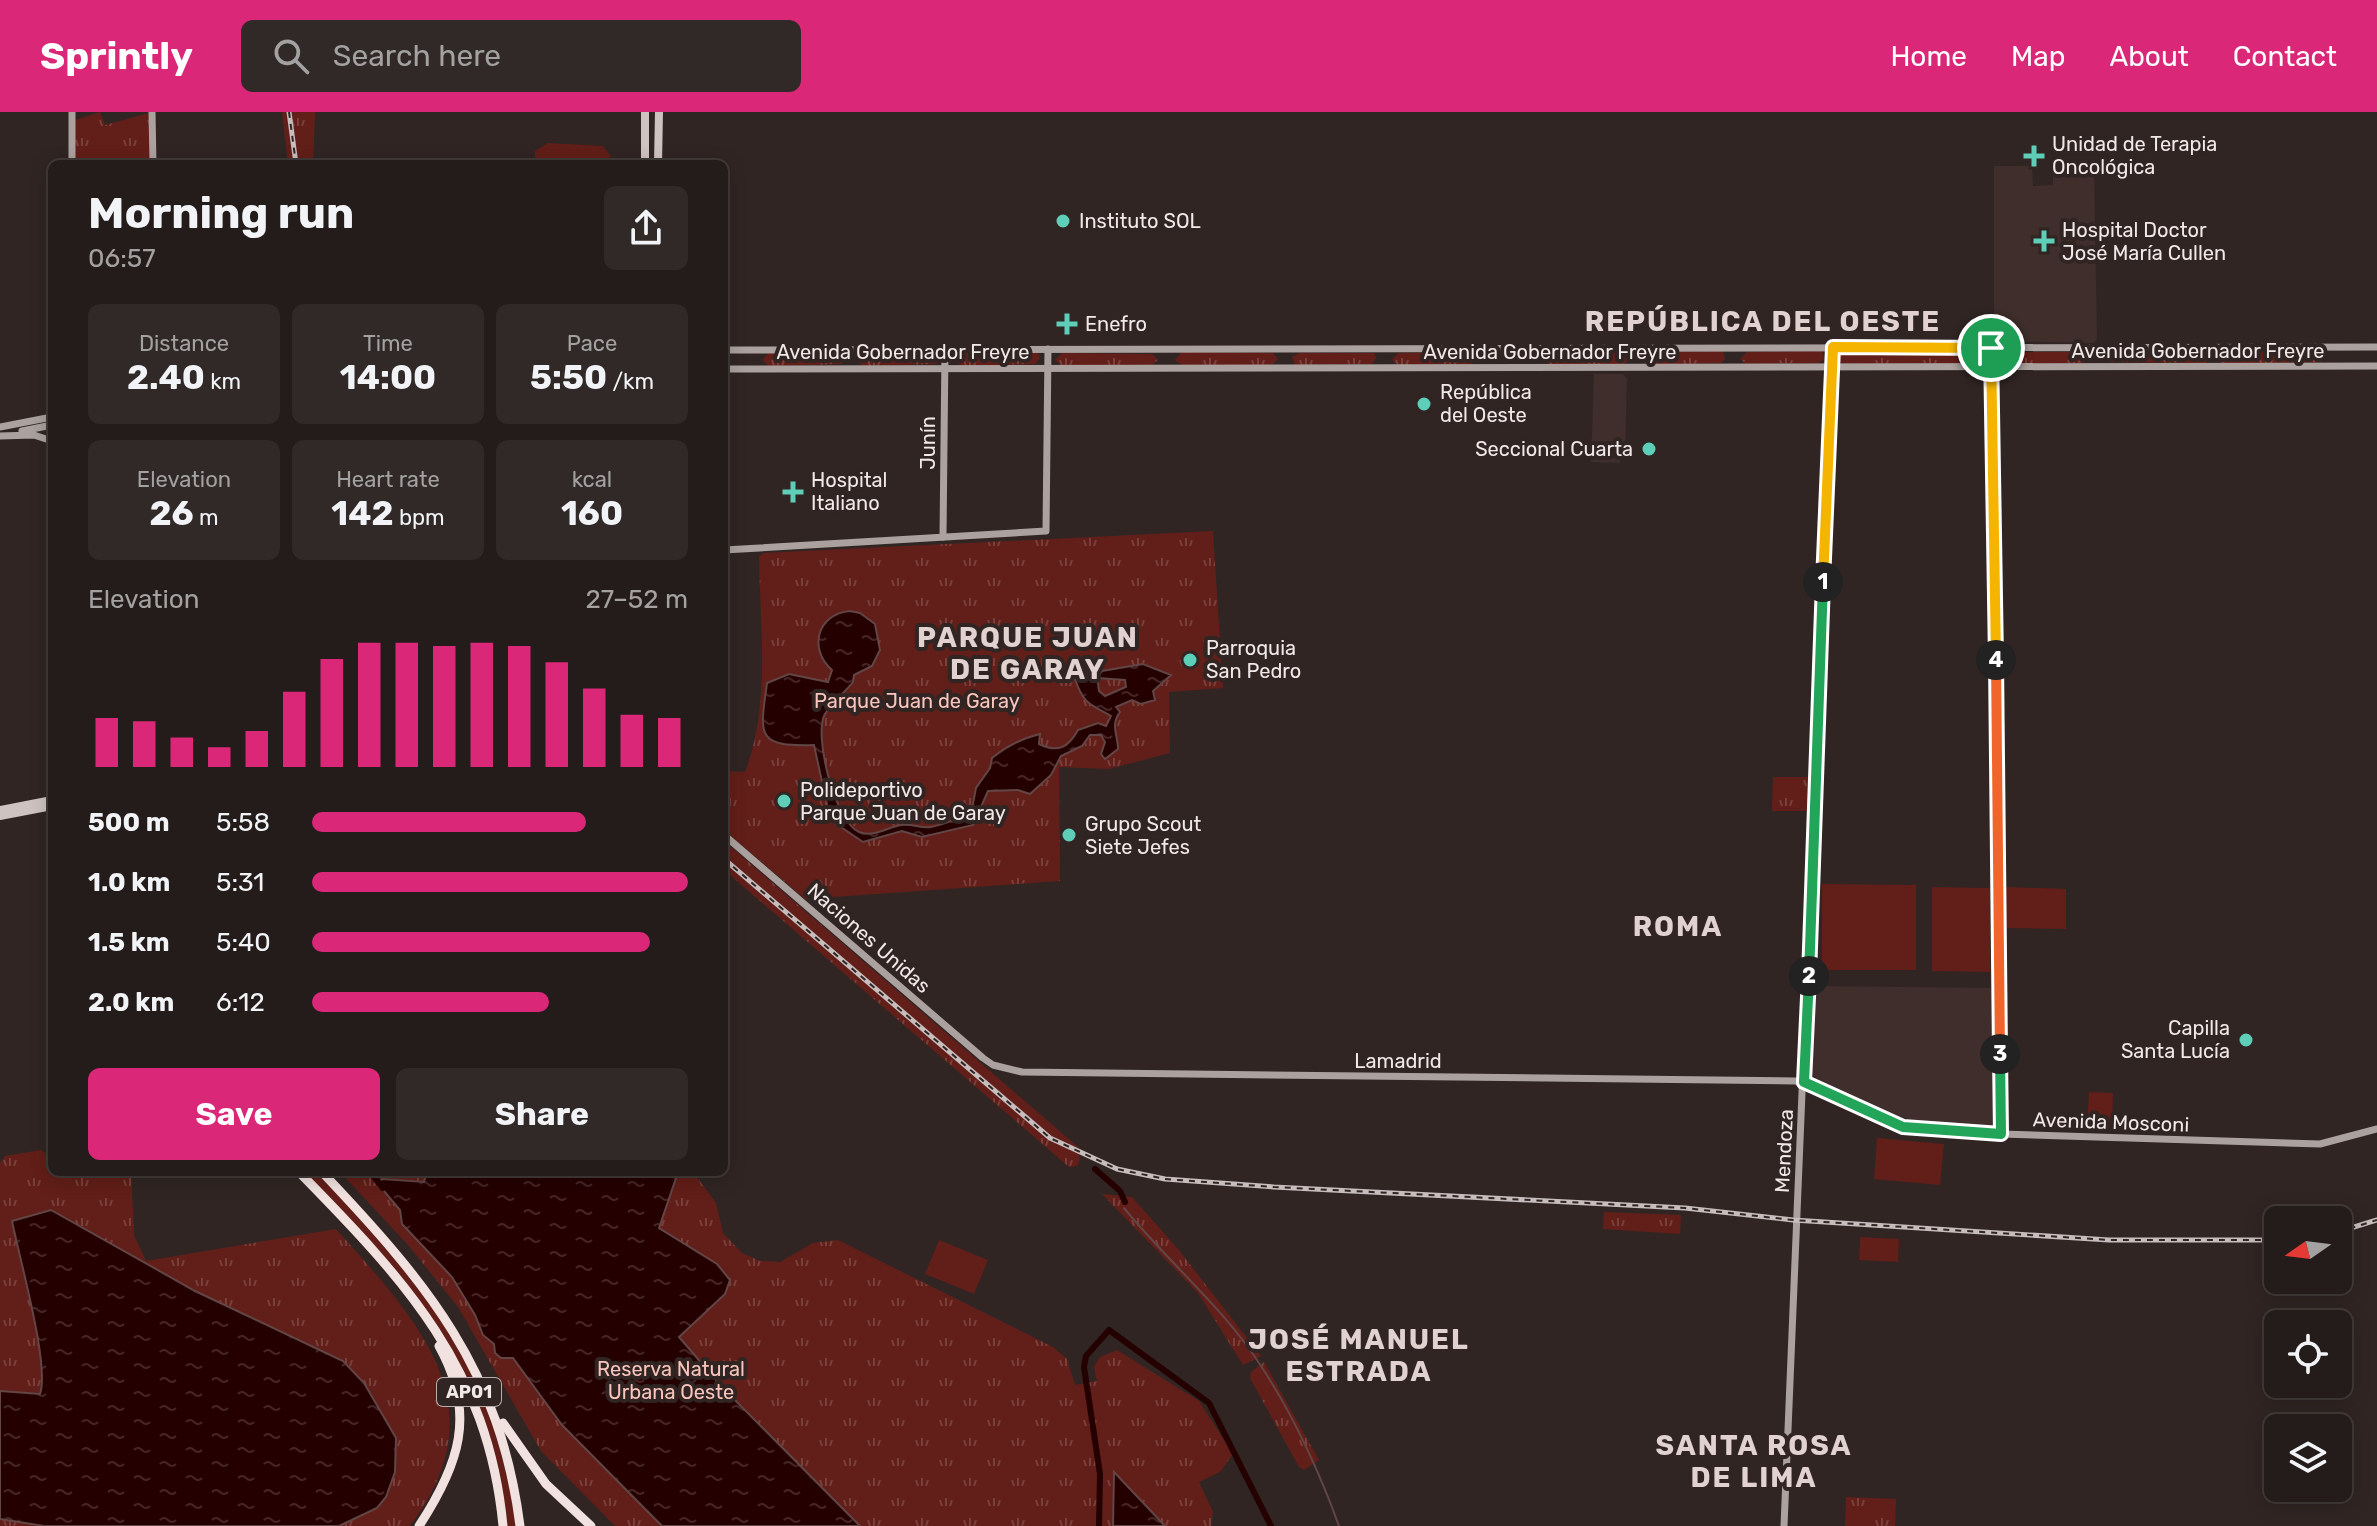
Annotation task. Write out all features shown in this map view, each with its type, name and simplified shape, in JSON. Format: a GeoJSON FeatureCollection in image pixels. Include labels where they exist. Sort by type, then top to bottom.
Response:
{"type":"FeatureCollection","features":[{"type":"Feature","properties":{"kind":"highway","name":"AP01"},"geometry":{"type":"LineString","coordinates":[[303,1176],[397,1275],[437,1331],[474,1404],[493,1464],[503,1526]]}},
{"type":"Feature","properties":{"kind":"highway","name":"AP01"},"geometry":{"type":"LineString","coordinates":[[326,1176],[401,1257],[436,1302],[473,1365],[497,1420],[511,1470],[520,1526]]}},
{"type":"Feature","properties":{"kind":"highway"},"geometry":{"type":"LineString","coordinates":[[397,1275],[452,1370],[460,1409],[460,1434],[452,1467],[419,1526]]}},
{"type":"Feature","properties":{"kind":"highway"},"geometry":{"type":"LineString","coordinates":[[436,1302],[468,1347],[514,1443],[546,1484],[591,1526]]}},
{"type":"Feature","properties":{"kind":"main road"},"geometry":{"type":"LineString","coordinates":[[645,112],[645,160]]}},
{"type":"Feature","properties":{"kind":"main road"},"geometry":{"type":"LineString","coordinates":[[658,160],[659,112]]}},
{"type":"Feature","properties":{"kind":"main road"},"geometry":{"type":"LineString","coordinates":[[0,810],[48,804]]}},
{"type":"Feature","properties":{"kind":"main road"},"geometry":{"type":"LineString","coordinates":[[0,816],[48,804]]}},
{"type":"Feature","properties":{"kind":"street"},"geometry":{"type":"LineString","coordinates":[[72,112],[72,160]]}},
{"type":"Feature","properties":{"kind":"street"},"geometry":{"type":"LineString","coordinates":[[152,112],[153,160]]}},
{"type":"Feature","properties":{"kind":"street","name":"Mendoza"},"geometry":{"type":"LineString","coordinates":[[1784,1526],[1833,347]]}},
{"type":"Feature","properties":{"kind":"street","name":"Avenida Gobernador Freyre"},"geometry":{"type":"LineString","coordinates":[[728,350],[2377,347]]}},
{"type":"Feature","properties":{"kind":"street"},"geometry":{"type":"LineString","coordinates":[[1991,348],[2001,1134]]}},
{"type":"Feature","properties":{"kind":"street","name":"Junín"},"geometry":{"type":"LineString","coordinates":[[943,537],[945,349]]}},
{"type":"Feature","properties":{"kind":"street"},"geometry":{"type":"LineString","coordinates":[[728,550],[1046,531],[1048,349]]}},
{"type":"Feature","properties":{"kind":"street","name":"Avenida Gobernador Freyre"},"geometry":{"type":"LineString","coordinates":[[728,369],[2377,366]]}},
{"type":"Feature","properties":{"kind":"street"},"geometry":{"type":"LineString","coordinates":[[0,427],[48,418]]}},
{"type":"Feature","properties":{"kind":"street"},"geometry":{"type":"LineString","coordinates":[[0,436],[48,426]]}},
{"type":"Feature","properties":{"kind":"street"},"geometry":{"type":"LineString","coordinates":[[0,436],[28,434],[48,440]]}},
{"type":"Feature","properties":{"kind":"street","name":"Naciones Unidas"},"geometry":{"type":"LineString","coordinates":[[728,838],[993,1065]]}},
{"type":"Feature","properties":{"kind":"street","name":"Lamadrid"},"geometry":{"type":"LineString","coordinates":[[993,1065],[1022,1072],[1072,1075],[1804,1082]]}},
{"type":"Feature","properties":{"kind":"street","name":"Avenida Mosconi"},"geometry":{"type":"LineString","coordinates":[[1804,1082],[1903,1127],[2001,1134],[2320,1144],[2377,1129]]}},
{"type":"Feature","properties":{"kind":"shaded area","name":"Hospital Doctor José María Cullen"},"geometry":{"type":"Polygon","coordinates":[[[1994,166],[2032,166],[2033,186],[2053,185],[2053,166],[2091,166],[2094,169],[2097,339],[2094,343],[1994,341],[1994,166]]]}},
{"type":"Feature","properties":{"kind":"shaded area"},"geometry":{"type":"Polygon","coordinates":[[[1594,374],[1623,374],[1627,379],[1625,454],[1619,463],[1591,462],[1594,374]]]}},
{"type":"Feature","properties":{"kind":"shaded area"},"geometry":{"type":"Polygon","coordinates":[[[1820,986],[1990,988],[1993,993],[1996,1122],[1992,1126],[1912,1120],[1888,1113],[1816,1078],[1812,1074],[1816,990],[1820,986]]]}},
{"type":"Feature","properties":{"kind":"green space"},"geometry":{"type":"Polygon","coordinates":[[[100,112],[105,125],[149,113],[149,158],[76,160],[75,120],[100,112]]]}},
{"type":"Feature","properties":{"kind":"green space"},"geometry":{"type":"Polygon","coordinates":[[[282,112],[315,112],[313,160],[288,160],[282,112]]]}},
{"type":"Feature","properties":{"kind":"green space"},"geometry":{"type":"Polygon","coordinates":[[[548,143],[603,146],[610,160],[535,160],[535,151],[548,143]]]}},
{"type":"Feature","properties":{"kind":"green space"},"geometry":{"type":"Polygon","coordinates":[[[1723,351],[1725,359],[1721,363],[1648,365],[1641,359],[1648,352],[1723,351]]]}},
{"type":"Feature","properties":{"kind":"green space"},"geometry":{"type":"Polygon","coordinates":[[[1822,351],[1824,359],[1819,363],[1746,364],[1740,359],[1747,352],[1822,351]]]}},
{"type":"Feature","properties":{"kind":"green space"},"geometry":{"type":"Polygon","coordinates":[[[1839,351],[1982,351],[1987,360],[1983,363],[1844,364],[1838,361],[1839,351]]]}},
{"type":"Feature","properties":{"kind":"green space"},"geometry":{"type":"Polygon","coordinates":[[[2109,351],[2205,351],[2208,358],[2206,363],[2110,362],[2106,356],[2109,351]]]}},
{"type":"Feature","properties":{"kind":"green space"},"geometry":{"type":"Polygon","coordinates":[[[2322,351],[2323,362],[2221,364],[2219,353],[2322,351]]]}},
{"type":"Feature","properties":{"kind":"green space"},"geometry":{"type":"Polygon","coordinates":[[[844,352],[846,360],[842,364],[769,366],[762,360],[769,353],[844,352]]]}},
{"type":"Feature","properties":{"kind":"green space"},"geometry":{"type":"Polygon","coordinates":[[[939,352],[940,360],[936,364],[863,366],[857,360],[863,353],[939,352]]]}},
{"type":"Feature","properties":{"kind":"green space"},"geometry":{"type":"Polygon","coordinates":[[[1182,352],[1273,353],[1278,359],[1272,365],[1182,365],[1175,360],[1182,352]]]}},
{"type":"Feature","properties":{"kind":"green space"},"geometry":{"type":"Polygon","coordinates":[[[1473,352],[1475,360],[1471,364],[1398,365],[1392,360],[1398,353],[1473,352]]]}},
{"type":"Feature","properties":{"kind":"green space"},"geometry":{"type":"Polygon","coordinates":[[[1626,352],[1628,360],[1624,364],[1551,365],[1544,360],[1551,353],[1626,352]]]}},
{"type":"Feature","properties":{"kind":"green space"},"geometry":{"type":"Polygon","coordinates":[[[2010,352],[2085,352],[2087,356],[2083,363],[2006,364],[2004,356],[2010,352]]]}},
{"type":"Feature","properties":{"kind":"green space"},"geometry":{"type":"Polygon","coordinates":[[[963,353],[1038,353],[1040,358],[1035,364],[962,366],[956,361],[963,353]]]}},
{"type":"Feature","properties":{"kind":"green space"},"geometry":{"type":"Polygon","coordinates":[[[1062,353],[1152,354],[1158,360],[1152,365],[1062,366],[1055,360],[1062,353]]]}},
{"type":"Feature","properties":{"kind":"green space"},"geometry":{"type":"Polygon","coordinates":[[[1299,353],[1374,353],[1376,358],[1372,364],[1295,365],[1292,357],[1299,353]]]}},
{"type":"Feature","properties":{"kind":"green space","name":"Parque Juan de Garay"},"geometry":{"type":"Polygon","coordinates":[[[1213,531],[1223,688],[1169,692],[1170,753],[1109,769],[1059,767],[1060,881],[805,899],[728,833],[728,771],[745,772],[758,720],[762,666],[759,557],[763,553],[1213,531]]]}},
{"type":"Feature","properties":{"kind":"green space"},"geometry":{"type":"Polygon","coordinates":[[[1773,777],[1812,777],[1811,811],[1772,811],[1773,777]]]}},
{"type":"Feature","properties":{"kind":"green space"},"geometry":{"type":"Polygon","coordinates":[[[728,844],[1078,1147],[1080,1160],[1077,1166],[1069,1167],[728,873],[728,844]]]}},
{"type":"Feature","properties":{"kind":"green space"},"geometry":{"type":"Polygon","coordinates":[[[1822,884],[1916,885],[1916,970],[1822,970],[1822,884]]]}},
{"type":"Feature","properties":{"kind":"green space"},"geometry":{"type":"Polygon","coordinates":[[[1932,887],[1990,888],[1990,972],[1932,971],[1932,887]]]}},
{"type":"Feature","properties":{"kind":"green space"},"geometry":{"type":"Polygon","coordinates":[[[2006,887],[2066,889],[2066,929],[2006,928],[2006,887]]]}},
{"type":"Feature","properties":{"kind":"green space"},"geometry":{"type":"Polygon","coordinates":[[[2089,1092],[2113,1093],[2112,1129],[2087,1128],[2089,1092]]]}},
{"type":"Feature","properties":{"kind":"green space"},"geometry":{"type":"Polygon","coordinates":[[[1877,1138],[1944,1144],[1940,1185],[1874,1179],[1877,1138]]]}},
{"type":"Feature","properties":{"kind":"green space"},"geometry":{"type":"Polygon","coordinates":[[[41,1150],[48,1155],[48,1176],[131,1176],[134,1235],[146,1261],[336,1229],[395,1297],[419,1332],[438,1367],[448,1404],[448,1442],[436,1483],[410,1526],[0,1526],[0,1163],[5,1156],[41,1150]]]}},
{"type":"Feature","properties":{"kind":"green space"},"geometry":{"type":"Polygon","coordinates":[[[302,1176],[326,1176],[423,1283],[497,1420],[520,1526],[503,1526],[481,1422],[437,1331],[302,1176]]]}},
{"type":"Feature","properties":{"kind":"green space","name":"Reserva Natural Urbana Oeste"},"geometry":{"type":"Polygon","coordinates":[[[344,1176],[696,1176],[716,1203],[723,1233],[742,1253],[760,1261],[780,1262],[813,1243],[838,1240],[1053,1347],[1067,1359],[1075,1385],[1097,1381],[1094,1367],[1100,1357],[1117,1350],[1199,1401],[1233,1454],[1220,1472],[1199,1482],[1213,1512],[1211,1526],[615,1526],[541,1451],[458,1307],[408,1245],[344,1176]]]}},
{"type":"Feature","properties":{"kind":"green space"},"geometry":{"type":"Polygon","coordinates":[[[1102,1194],[1132,1197],[1178,1249],[1261,1356],[1243,1365],[1198,1293],[1102,1194]]]}},
{"type":"Feature","properties":{"kind":"green space"},"geometry":{"type":"Polygon","coordinates":[[[1604,1212],[1681,1215],[1680,1234],[1603,1229],[1604,1212]]]}},
{"type":"Feature","properties":{"kind":"green space"},"geometry":{"type":"Polygon","coordinates":[[[1860,1237],[1899,1239],[1898,1262],[1859,1260],[1860,1237]]]}},
{"type":"Feature","properties":{"kind":"green space"},"geometry":{"type":"Polygon","coordinates":[[[939,1240],[988,1260],[974,1294],[925,1274],[939,1240]]]}},
{"type":"Feature","properties":{"kind":"green space"},"geometry":{"type":"Polygon","coordinates":[[[1264,1362],[1319,1460],[1304,1470],[1299,1467],[1250,1378],[1251,1372],[1264,1362]]]}},
{"type":"Feature","properties":{"kind":"green space"},"geometry":{"type":"Polygon","coordinates":[[[1846,1497],[1896,1499],[1895,1526],[1845,1526],[1846,1497]]]}},
{"type":"Feature","properties":{"kind":"water"},"geometry":{"type":"Polygon","coordinates":[[[850,611],[860,613],[875,624],[880,650],[872,666],[854,675],[853,682],[825,714],[822,739],[828,777],[842,812],[850,825],[865,834],[905,825],[931,827],[971,814],[976,788],[990,768],[992,758],[1003,750],[1040,734],[1039,744],[1062,747],[1078,730],[1098,723],[1106,726],[1111,716],[1085,699],[1075,679],[1080,672],[1098,683],[1099,691],[1105,696],[1126,687],[1125,680],[1097,678],[1102,671],[1143,664],[1171,675],[1153,691],[1155,700],[1141,704],[1132,700],[1116,707],[1120,712],[1115,726],[1118,749],[1105,759],[1101,754],[1105,742],[1101,735],[1090,735],[1082,746],[1061,756],[1051,775],[1030,794],[1018,790],[988,791],[973,825],[922,837],[902,831],[863,842],[835,823],[829,814],[814,745],[771,740],[763,726],[767,683],[789,674],[828,682],[832,670],[820,652],[820,634],[823,625],[830,619],[850,611]]]}},
{"type":"Feature","properties":{"kind":"water"},"geometry":{"type":"Polygon","coordinates":[[[426,1176],[676,1178],[659,1228],[717,1264],[730,1280],[725,1294],[679,1337],[722,1387],[860,1526],[662,1526],[562,1425],[513,1358],[501,1358],[495,1353],[494,1344],[483,1335],[452,1277],[402,1224],[400,1210],[378,1184],[382,1179],[424,1182],[426,1176]]]}},
{"type":"Feature","properties":{"kind":"water"},"geometry":{"type":"Polygon","coordinates":[[[51,1210],[195,1291],[343,1361],[364,1383],[396,1438],[395,1472],[386,1497],[377,1508],[339,1526],[44,1526],[0,1519],[0,1391],[40,1394],[42,1380],[37,1336],[12,1221],[51,1210]]]}},
{"type":"Feature","properties":{"kind":"water"},"geometry":{"type":"Polygon","coordinates":[[[1114,1472],[1165,1526],[1113,1526],[1114,1472]]]}},
{"type":"Feature","properties":{"kind":"waterway"},"geometry":{"type":"LineString","coordinates":[[1095,1169],[1120,1191],[1125,1202]]}},
{"type":"Feature","properties":{"kind":"waterway"},"geometry":{"type":"LineString","coordinates":[[373,1176],[383,1188]]}},
{"type":"Feature","properties":{"kind":"waterway"},"geometry":{"type":"LineString","coordinates":[[1124,1208],[1213,1304],[1261,1366],[1304,1444],[1339,1526]]}},
{"type":"Feature","properties":{"kind":"waterway"},"geometry":{"type":"LineString","coordinates":[[1099,1526],[1100,1474],[1084,1367],[1086,1356],[1109,1330],[1209,1403],[1271,1526]]}},
{"type":"Feature","properties":{"kind":"railway"},"geometry":{"type":"LineString","coordinates":[[289,112],[295,160]]}},
{"type":"Feature","properties":{"kind":"railway"},"geometry":{"type":"LineString","coordinates":[[728,862],[1050,1138],[1117,1169],[1165,1179],[1274,1187],[1685,1208],[1793,1220],[2109,1240],[2264,1240]]}},
{"type":"Feature","properties":{"kind":"railway"},"geometry":{"type":"LineString","coordinates":[[2352,1228],[2377,1220]]}},
{"type":"Feature","properties":{"kind":"place","name":"Unidad de Terapia Oncológica"},"geometry":{"type":"Point","coordinates":[2034,156]}},
{"type":"Feature","properties":{"kind":"place","name":"Instituto SOL"},"geometry":{"type":"Point","coordinates":[1063,221]}},
{"type":"Feature","properties":{"kind":"place","name":"Hospital Doctor José María Cullen"},"geometry":{"type":"Point","coordinates":[2044,241]}},
{"type":"Feature","properties":{"kind":"place","name":"Enefro"},"geometry":{"type":"Point","coordinates":[1067,324]}},
{"type":"Feature","properties":{"kind":"place","name":"República del Oeste"},"geometry":{"type":"Point","coordinates":[1424,404]}},
{"type":"Feature","properties":{"kind":"place","name":"Seccional Cuarta"},"geometry":{"type":"Point","coordinates":[1649,449]}},
{"type":"Feature","properties":{"kind":"place","name":"Hospital Italiano"},"geometry":{"type":"Point","coordinates":[793,492]}},
{"type":"Feature","properties":{"kind":"place","name":"Parroquia San Pedro"},"geometry":{"type":"Point","coordinates":[1190,660]}},
{"type":"Feature","properties":{"kind":"place","name":"Polideportivo Parque Juan de Garay"},"geometry":{"type":"Point","coordinates":[784,801]}},
{"type":"Feature","properties":{"kind":"place","name":"Grupo Scout Siete Jefes"},"geometry":{"type":"Point","coordinates":[1069,835]}},
{"type":"Feature","properties":{"kind":"place","name":"Capilla Santa Lucía"},"geometry":{"type":"Point","coordinates":[2246,1040]}},
{"type":"Feature","properties":{"kind":"district","name":"REPÚBLICA DEL OESTE"},"geometry":{"type":"Point","coordinates":[1763,321]}},
{"type":"Feature","properties":{"kind":"district","name":"PARQUE JUAN DE GARAY"},"geometry":{"type":"Point","coordinates":[1028,653]}},
{"type":"Feature","properties":{"kind":"district","name":"ROMA"},"geometry":{"type":"Point","coordinates":[1678,926]}},
{"type":"Feature","properties":{"kind":"district","name":"JOSÉ MANUEL ESTRADA"},"geometry":{"type":"Point","coordinates":[1359,1355]}},
{"type":"Feature","properties":{"kind":"district","name":"SANTA ROSA DE LIMA"},"geometry":{"type":"Point","coordinates":[1754,1461]}},
{"type":"Feature","properties":{"kind":"route"},"geometry":{"type":"LineString","coordinates":[[1833,347],[1991,348],[1995,465],[2001,1134],[1935,1132],[1903,1127],[1804,1082],[1833,347]]}}]}
